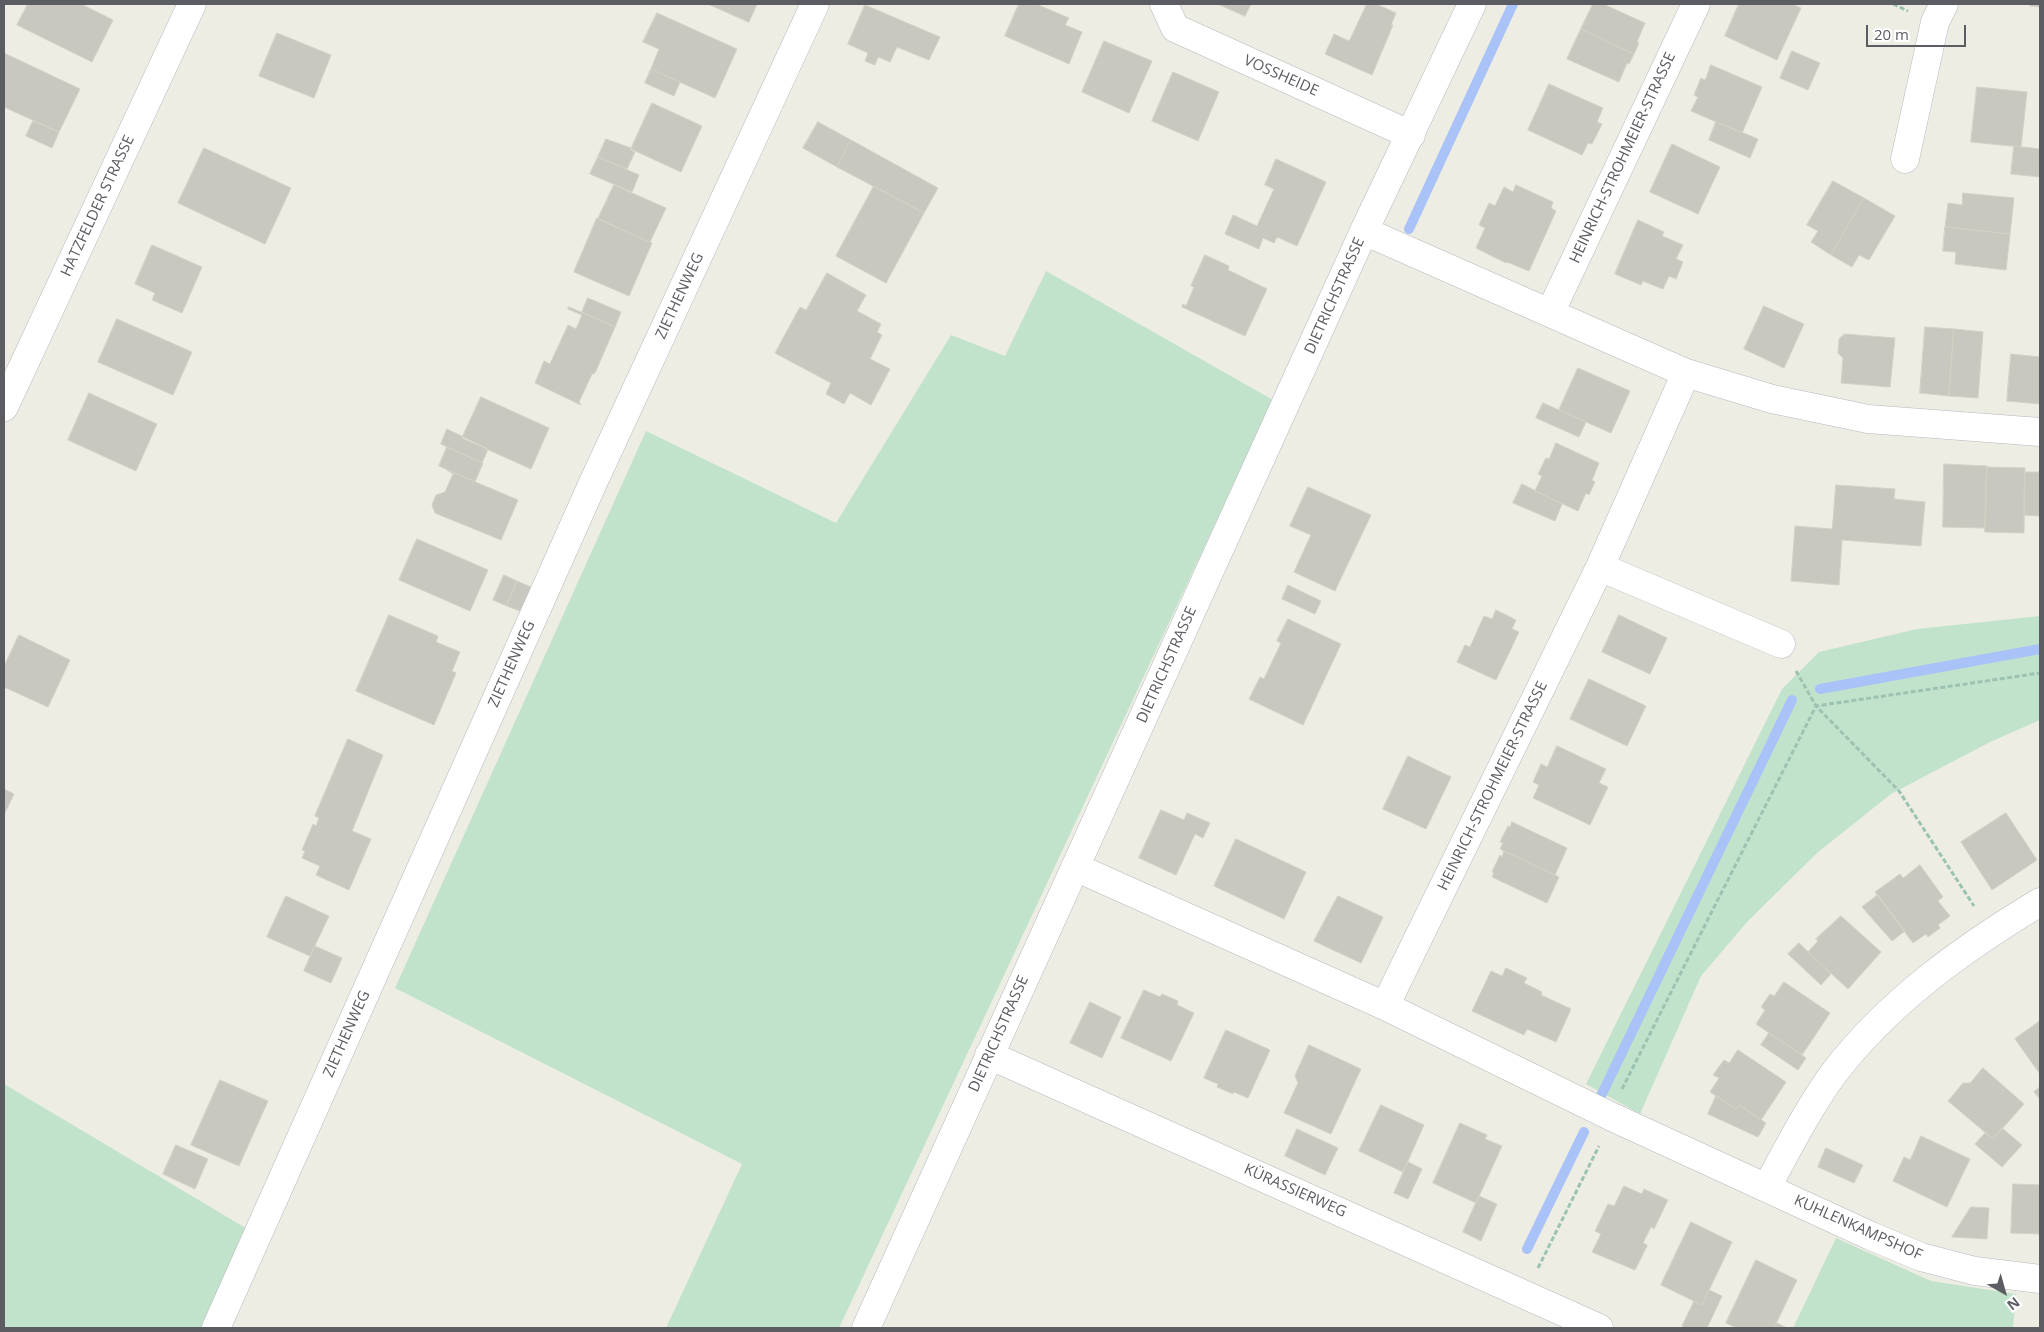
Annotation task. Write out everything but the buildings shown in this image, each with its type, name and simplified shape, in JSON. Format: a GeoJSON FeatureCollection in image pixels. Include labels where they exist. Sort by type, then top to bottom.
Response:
{"type":"FeatureCollection","features":[{"type":"Feature","properties":{"kind":"street","name":"HATZFELDER STRASSE"},"geometry":{"type":"LineString","coordinates":[[4,407],[192,4]]}},
{"type":"Feature","properties":{"kind":"street","name":"ZIETHENWEG"},"geometry":{"type":"LineString","coordinates":[[216,1328],[592,485],[815,4]]}},
{"type":"Feature","properties":{"kind":"street","name":"VOSSHEIDE"},"geometry":{"type":"LineString","coordinates":[[1164,4],[1175,28],[1411,135]]}},
{"type":"Feature","properties":{"kind":"street","name":"DIETRICHSTRASSE"},"geometry":{"type":"LineString","coordinates":[[866,1328],[1364,231],[1472,4]]}},
{"type":"Feature","properties":{"kind":"street","name":"HEINRICH-STROHMEIER-STRASSE"},"geometry":{"type":"LineString","coordinates":[[1550,313],[1696,4]]}},
{"type":"Feature","properties":{"kind":"street"},"geometry":{"type":"LineString","coordinates":[[1905,159],[1935,22],[1944,4]]}},
{"type":"Feature","properties":{"kind":"street"},"geometry":{"type":"LineString","coordinates":[[1364,231],[1686,373],[1772,399],[1868,419],[2040,432]]}},
{"type":"Feature","properties":{"kind":"street","name":"HEINRICH-STROHMEIER-STRASSE"},"geometry":{"type":"LineString","coordinates":[[1385,1006],[1600,567],[1686,373]]}},
{"type":"Feature","properties":{"kind":"street"},"geometry":{"type":"LineString","coordinates":[[1600,567],[1781,644]]}},
{"type":"Feature","properties":{"kind":"street"},"geometry":{"type":"LineString","coordinates":[[1075,867],[1385,1006],[1610,1116]]}},
{"type":"Feature","properties":{"kind":"street"},"geometry":{"type":"LineString","coordinates":[[1767,1187],[1834,1073],[1882,1019],[1936,971],[1991,932],[2040,902]]}},
{"type":"Feature","properties":{"kind":"street","name":"KÜRASSIERWEG"},"geometry":{"type":"LineString","coordinates":[[989,1055],[1599,1328]]}},
{"type":"Feature","properties":{"kind":"street","name":"KUHLENKAMPSHOF"},"geometry":{"type":"LineString","coordinates":[[1610,1116],[1920,1257],[1975,1271],[2040,1279]]}},
{"type":"Feature","properties":{"kind":"path"},"geometry":{"type":"LineString","coordinates":[[1781,644],[1816,706],[1899,791],[1991,932]]}},
{"type":"Feature","properties":{"kind":"path"},"geometry":{"type":"LineString","coordinates":[[1816,706],[2040,673]]}},
{"type":"Feature","properties":{"kind":"path"},"geometry":{"type":"LineString","coordinates":[[1510,1287],[1514,1277],[1535,1273],[1602,1138],[1610,1116],[1816,706]]}},
{"type":"Feature","properties":{"kind":"green space"},"geometry":{"type":"Polygon","coordinates":[[[1046,271],[1273,400],[839,1328],[666,1328],[742,1164],[395,988],[646,431],[836,523],[951,335],[1005,356],[1046,271]]]}},
{"type":"Feature","properties":{"kind":"green space"},"geometry":{"type":"Polygon","coordinates":[[[2040,616],[2040,720],[1990,742],[1891,794],[1817,853],[1748,921],[1701,976],[1640,1114],[1586,1084],[1782,689],[1819,652],[1917,629],[2040,616]]]}},
{"type":"Feature","properties":{"kind":"green space"},"geometry":{"type":"Polygon","coordinates":[[[4,1084],[249,1230],[204,1328],[4,1328],[4,1084]]]}},
{"type":"Feature","properties":{"kind":"green space"},"geometry":{"type":"Polygon","coordinates":[[[1836,1238],[1931,1281],[2016,1294],[2013,1328],[1793,1328],[1836,1238]]]}},
{"type":"Feature","properties":{"kind":"waterway"},"geometry":{"type":"LineString","coordinates":[[1409,229],[1513,4]]}},
{"type":"Feature","properties":{"kind":"waterway"},"geometry":{"type":"LineString","coordinates":[[1820,689],[2040,649]]}},
{"type":"Feature","properties":{"kind":"waterway"},"geometry":{"type":"LineString","coordinates":[[1600,1098],[1792,700]]}},
{"type":"Feature","properties":{"kind":"waterway"},"geometry":{"type":"LineString","coordinates":[[1527,1249],[1584,1132]]}}]}
